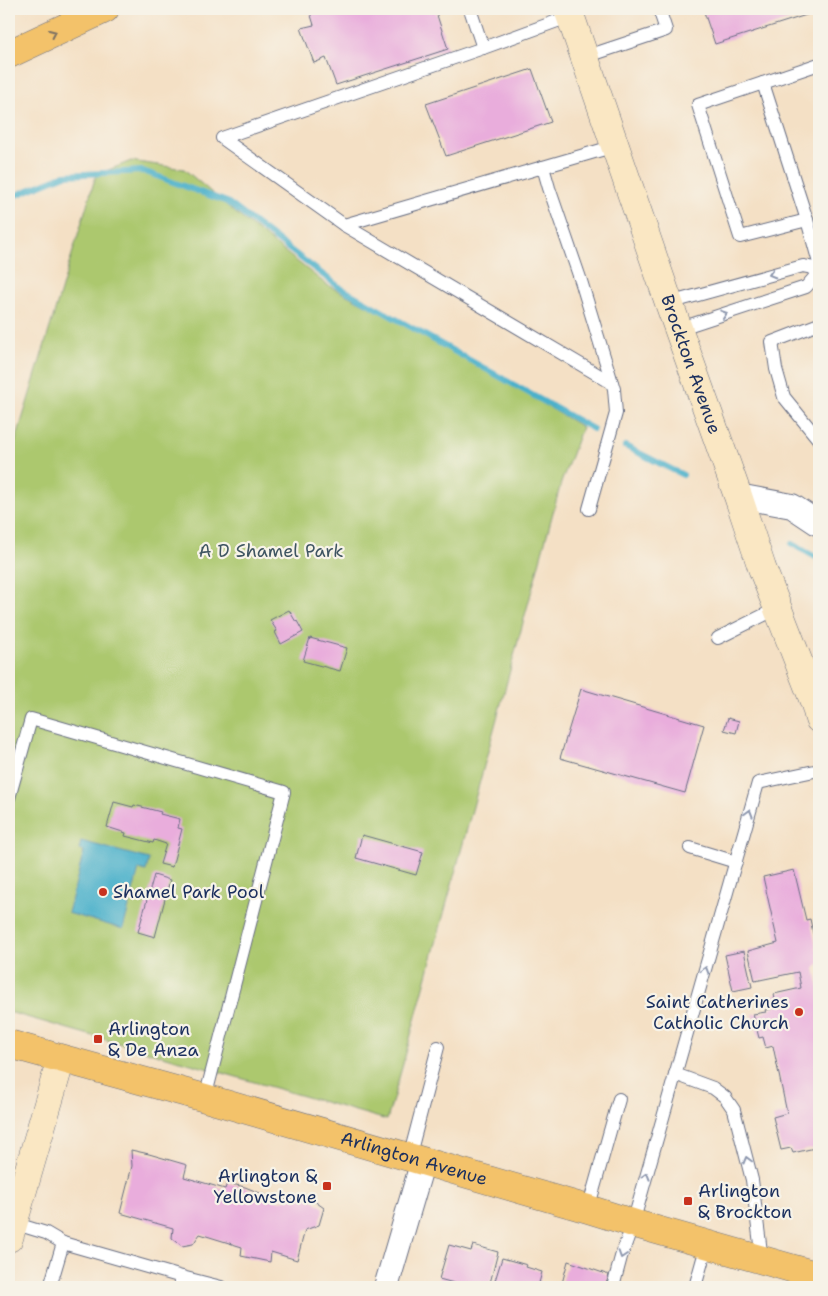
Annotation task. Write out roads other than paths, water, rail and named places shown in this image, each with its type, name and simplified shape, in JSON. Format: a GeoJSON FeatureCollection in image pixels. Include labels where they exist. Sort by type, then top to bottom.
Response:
{"type":"FeatureCollection","features":[{"type":"Feature","properties":{"kind":"main road"},"geometry":{"type":"LineString","coordinates":[[9,54],[105,9]]}},
{"type":"Feature","properties":{"kind":"main road","name":"Brockton Avenue"},"geometry":{"type":"LineString","coordinates":[[570,12],[762,568],[815,704],[819,720]]}},
{"type":"Feature","properties":{"kind":"main road","name":"Arlington Avenue"},"geometry":{"type":"LineString","coordinates":[[9,1044],[205,1098],[819,1276]]}},
{"type":"Feature","properties":{"kind":"main road"},"geometry":{"type":"LineString","coordinates":[[11,1231],[61,1058]]}},
{"type":"Feature","properties":{"kind":"street"},"geometry":{"type":"LineString","coordinates":[[738,496],[792,506],[819,524]]}},
{"type":"Feature","properties":{"kind":"street"},"geometry":{"type":"LineString","coordinates":[[386,1287],[416,1159]]}},
{"type":"Feature","properties":{"kind":"lane"},"geometry":{"type":"LineString","coordinates":[[470,9],[484,48]]}},
{"type":"Feature","properties":{"kind":"lane"},"geometry":{"type":"LineString","coordinates":[[585,57],[666,30],[659,9]]}},
{"type":"Feature","properties":{"kind":"lane"},"geometry":{"type":"LineString","coordinates":[[570,12],[484,48],[222,138],[344,226],[612,383]]}},
{"type":"Feature","properties":{"kind":"lane"},"geometry":{"type":"LineString","coordinates":[[807,220],[740,237],[698,105],[819,64]]}},
{"type":"Feature","properties":{"kind":"lane"},"geometry":{"type":"LineString","coordinates":[[763,83],[807,220],[819,264]]}},
{"type":"Feature","properties":{"kind":"lane"},"geometry":{"type":"LineString","coordinates":[[344,226],[615,146]]}},
{"type":"Feature","properties":{"kind":"lane"},"geometry":{"type":"LineString","coordinates":[[543,167],[614,389],[616,413],[589,509]]}},
{"type":"Feature","properties":{"kind":"lane"},"geometry":{"type":"LineString","coordinates":[[669,303],[803,266],[819,270],[806,287],[678,329]]}},
{"type":"Feature","properties":{"kind":"lane"},"geometry":{"type":"LineString","coordinates":[[819,324],[772,342],[776,369],[784,397],[819,440]]}},
{"type":"Feature","properties":{"kind":"lane"},"geometry":{"type":"LineString","coordinates":[[718,638],[778,608]]}},
{"type":"Feature","properties":{"kind":"lane"},"geometry":{"type":"LineString","coordinates":[[9,798],[31,719],[284,792],[205,1098]]}},
{"type":"Feature","properties":{"kind":"lane"},"geometry":{"type":"LineString","coordinates":[[613,1287],[633,1223],[758,783],[819,770]]}},
{"type":"Feature","properties":{"kind":"lane"},"geometry":{"type":"LineString","coordinates":[[690,848],[736,862]]}},
{"type":"Feature","properties":{"kind":"lane"},"geometry":{"type":"LineString","coordinates":[[416,1159],[438,1047]]}},
{"type":"Feature","properties":{"kind":"lane"},"geometry":{"type":"LineString","coordinates":[[675,1074],[713,1088],[725,1097],[734,1110],[752,1180],[762,1260]]}},
{"type":"Feature","properties":{"kind":"lane"},"geometry":{"type":"LineString","coordinates":[[588,1209],[619,1099]]}},
{"type":"Feature","properties":{"kind":"lane"},"geometry":{"type":"LineString","coordinates":[[11,1231],[46,1233],[63,1243],[181,1282],[220,1287]]}},
{"type":"Feature","properties":{"kind":"lane"},"geometry":{"type":"LineString","coordinates":[[50,1287],[63,1243]]}},
{"type":"Feature","properties":{"kind":"lane"},"geometry":{"type":"LineString","coordinates":[[695,1287],[706,1244]]}},
{"type":"Feature","properties":{"kind":"water","name":"Shamel Park Pool"},"geometry":{"type":"Polygon","coordinates":[[[81,841],[149,859],[146,871],[139,869],[123,929],[68,913],[84,851],[79,850],[81,841]]]}},
{"type":"Feature","properties":{"kind":"waterway"},"geometry":{"type":"LineString","coordinates":[[9,198],[65,175],[143,171],[227,202],[339,287],[593,429]]}},
{"type":"Feature","properties":{"kind":"waterway"},"geometry":{"type":"LineString","coordinates":[[625,446],[683,475]]}},
{"type":"Feature","properties":{"kind":"waterway"},"geometry":{"type":"LineString","coordinates":[[792,544],[819,559]]}},
{"type":"Feature","properties":{"kind":"place","name":"Shamel Park Pool"},"geometry":{"type":"Point","coordinates":[103,892]}},
{"type":"Feature","properties":{"kind":"place","name":"Saint Catherines Catholic Church"},"geometry":{"type":"Point","coordinates":[799,1012]}},
{"type":"Feature","properties":{"kind":"place","name":"Arlington & De Anza"},"geometry":{"type":"Point","coordinates":[98,1039]}},
{"type":"Feature","properties":{"kind":"place","name":"Arlington & Yellowstone"},"geometry":{"type":"Point","coordinates":[327,1186]}},
{"type":"Feature","properties":{"kind":"place","name":"Arlington & Brockton"},"geometry":{"type":"Point","coordinates":[688,1201]}},
{"type":"Feature","properties":{"kind":"park label","name":"A D Shamel Park"},"geometry":{"type":"Point","coordinates":[271,551]}}]}
